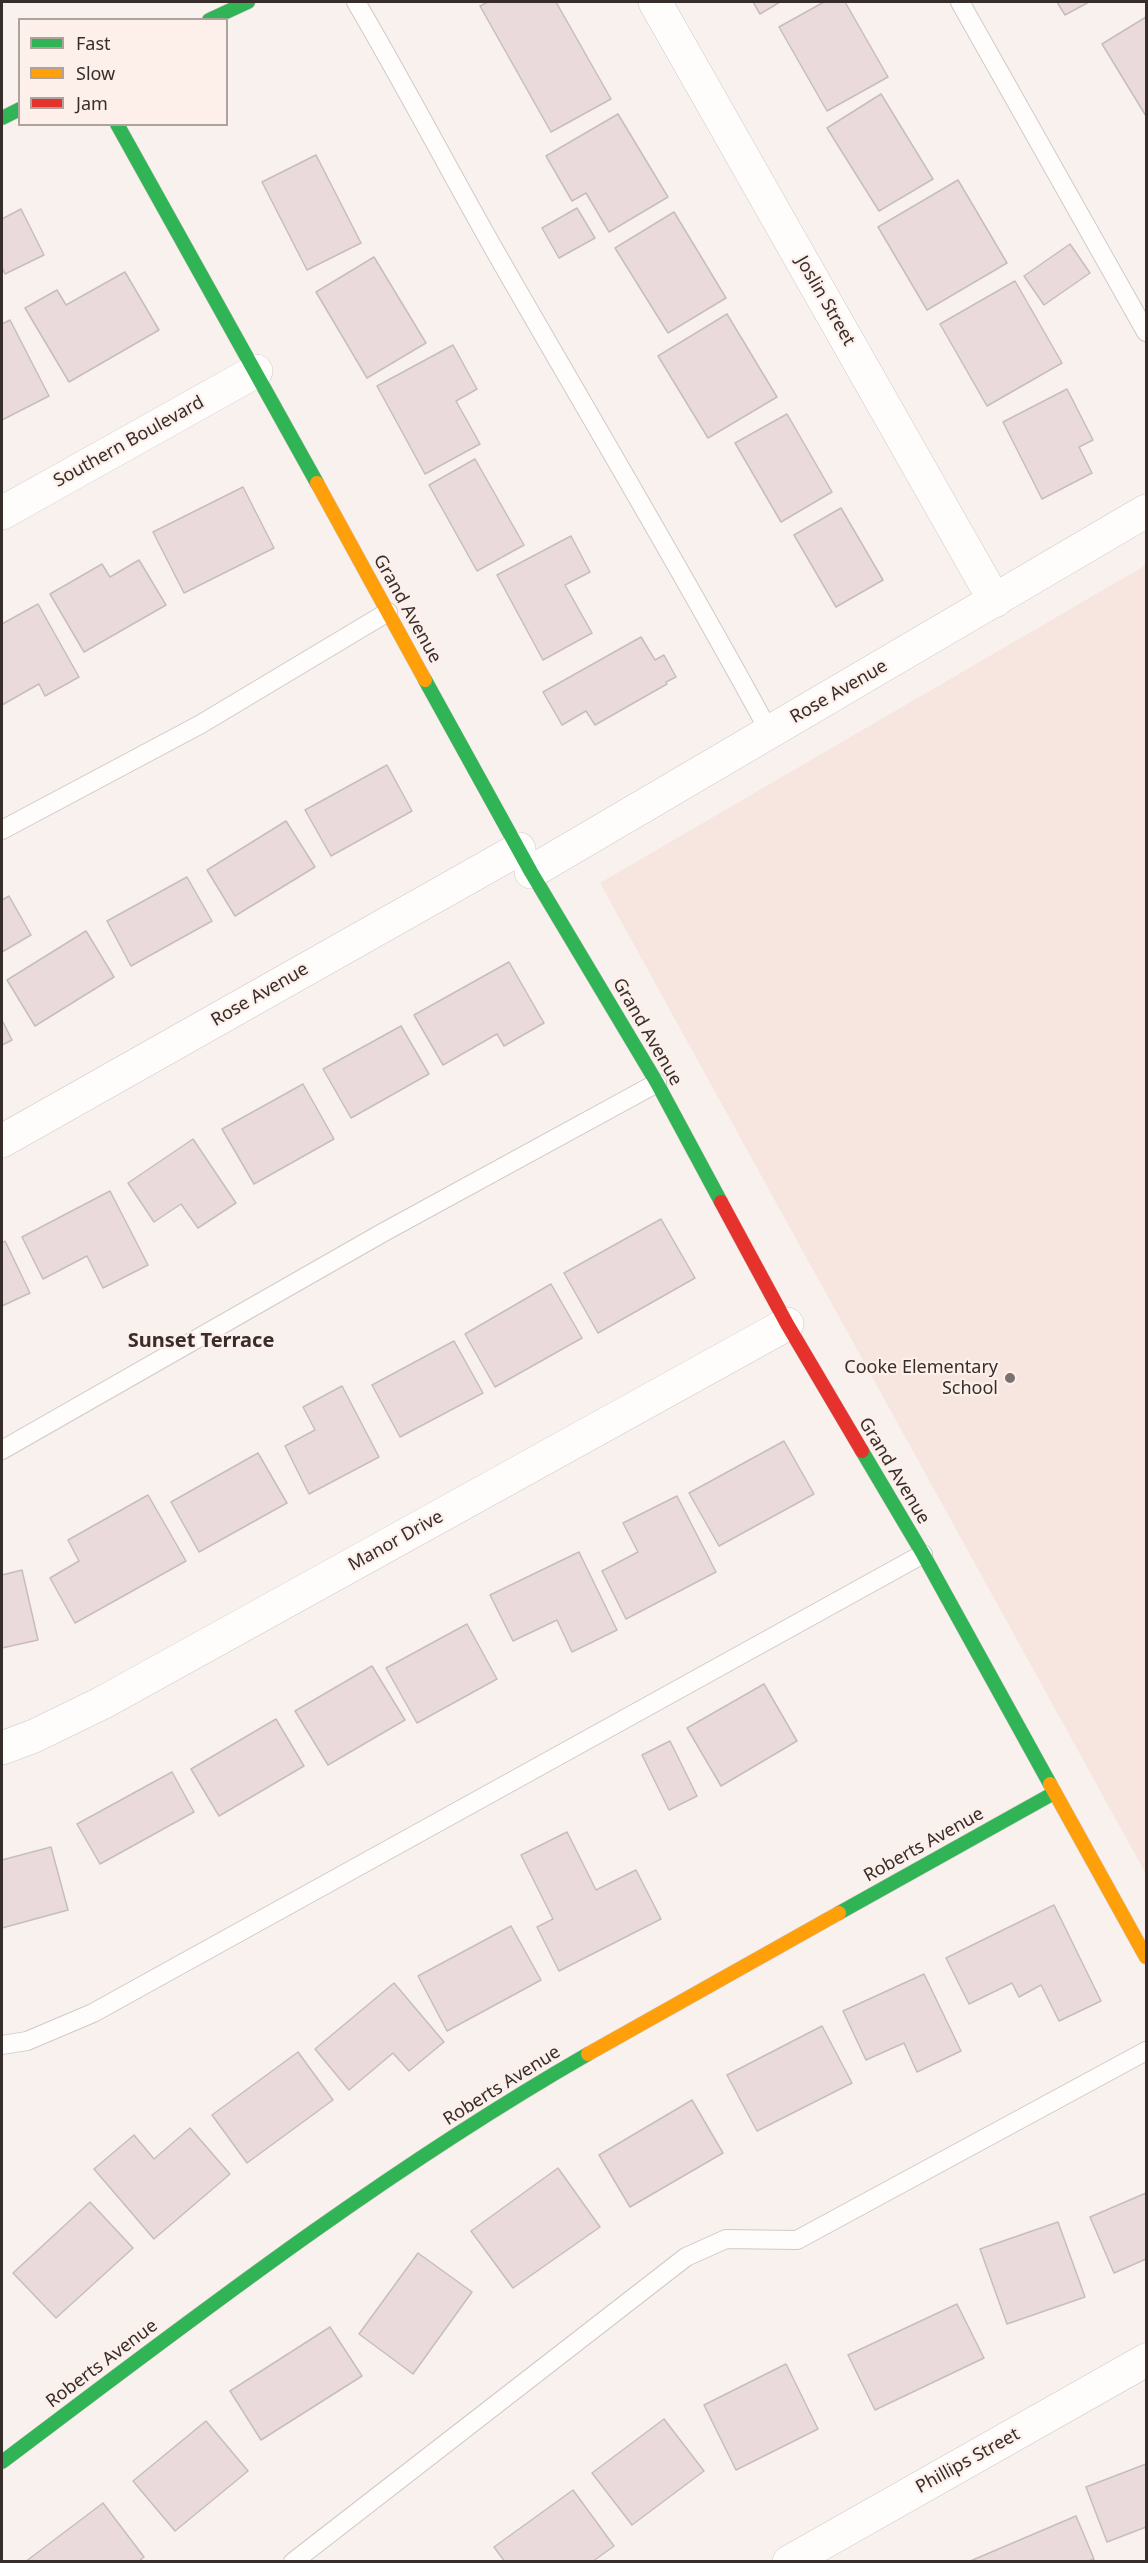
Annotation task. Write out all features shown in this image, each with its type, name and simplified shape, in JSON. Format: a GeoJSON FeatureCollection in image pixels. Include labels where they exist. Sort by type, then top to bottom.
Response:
{"type":"FeatureCollection","features":[{"type":"Feature","properties":{"kind":"street"},"geometry":{"type":"LineString","coordinates":[[213,18],[248,2]]}},
{"type":"Feature","properties":{"kind":"street","name":"Joslin Street"},"geometry":{"type":"LineString","coordinates":[[655,2],[995,601]]}},
{"type":"Feature","properties":{"kind":"street"},"geometry":{"type":"LineString","coordinates":[[2,118],[18,110]]}},
{"type":"Feature","properties":{"kind":"street","name":"Grand Avenue"},"geometry":{"type":"LineString","coordinates":[[118,126],[256,371],[525,860],[657,1083],[787,1324],[922,1554],[1146,1957]]}},
{"type":"Feature","properties":{"kind":"street","name":"Southern Boulevard"},"geometry":{"type":"LineString","coordinates":[[2,513],[256,371]]}},
{"type":"Feature","properties":{"kind":"street","name":"Rose Avenue"},"geometry":{"type":"LineString","coordinates":[[2,1142],[525,860],[770,733],[1146,511]]}},
{"type":"Feature","properties":{"kind":"street","name":"Manor Drive"},"geometry":{"type":"LineString","coordinates":[[2,1748],[34,1736],[102,1703],[787,1324]]}},
{"type":"Feature","properties":{"kind":"street","name":"Roberts Avenue"},"geometry":{"type":"LineString","coordinates":[[2,2462],[253,2274],[390,2179],[531,2087],[705,1987],[1054,1793]]}},
{"type":"Feature","properties":{"kind":"street","name":"Phillips Street"},"geometry":{"type":"LineString","coordinates":[[789,2562],[1146,2360]]}},
{"type":"Feature","properties":{"kind":"lane"},"geometry":{"type":"LineString","coordinates":[[356,2],[397,71],[494,250],[691,586],[770,733]]}},
{"type":"Feature","properties":{"kind":"lane"},"geometry":{"type":"LineString","coordinates":[[960,2],[1146,332]]}},
{"type":"Feature","properties":{"kind":"lane"},"geometry":{"type":"LineString","coordinates":[[2,830],[201,724],[388,612]]}},
{"type":"Feature","properties":{"kind":"lane"},"geometry":{"type":"LineString","coordinates":[[2,1450],[384,1232],[657,1083]]}},
{"type":"Feature","properties":{"kind":"lane"},"geometry":{"type":"LineString","coordinates":[[2,2045],[27,2041],[93,2013],[922,1554]]}},
{"type":"Feature","properties":{"kind":"lane"},"geometry":{"type":"LineString","coordinates":[[293,2562],[686,2257],[726,2239],[797,2240],[1146,2050]]}},
{"type":"Feature","properties":{"kind":"shaded area","name":"Cooke Elementary School"},"geometry":{"type":"Polygon","coordinates":[[[1146,565],[1146,1874],[600,883],[1146,565]]]}},
{"type":"Feature","properties":{"kind":"building"},"geometry":{"type":"Polygon","coordinates":[[[488,2],[556,2],[611,99],[551,132],[480,6],[488,2]]]}},
{"type":"Feature","properties":{"kind":"building"},"geometry":{"type":"Polygon","coordinates":[[[753,2],[780,2],[760,14],[753,2]]]}},
{"type":"Feature","properties":{"kind":"building"},"geometry":{"type":"Polygon","coordinates":[[[824,2],[845,2],[888,77],[827,111],[779,27],[824,2]]]}},
{"type":"Feature","properties":{"kind":"building"},"geometry":{"type":"Polygon","coordinates":[[[1057,2],[1089,2],[1065,15],[1057,2]]]}},
{"type":"Feature","properties":{"kind":"building"},"geometry":{"type":"Polygon","coordinates":[[[1146,17],[1146,116],[1102,44],[1146,17]]]}},
{"type":"Feature","properties":{"kind":"building"},"geometry":{"type":"Polygon","coordinates":[[[881,94],[933,179],[879,211],[827,128],[881,94]]]}},
{"type":"Feature","properties":{"kind":"building"},"geometry":{"type":"Polygon","coordinates":[[[618,114],[668,197],[609,232],[586,193],[572,201],[546,156],[618,114]]]}},
{"type":"Feature","properties":{"kind":"building"},"geometry":{"type":"Polygon","coordinates":[[[316,155],[361,243],[307,270],[262,182],[316,155]]]}},
{"type":"Feature","properties":{"kind":"building"},"geometry":{"type":"Polygon","coordinates":[[[958,180],[1007,263],[927,310],[878,227],[958,180]]]}},
{"type":"Feature","properties":{"kind":"building"},"geometry":{"type":"Polygon","coordinates":[[[577,208],[595,238],[559,258],[542,228],[577,208]]]}},
{"type":"Feature","properties":{"kind":"building"},"geometry":{"type":"Polygon","coordinates":[[[21,209],[44,255],[5,274],[2,267],[2,219],[21,209]]]}},
{"type":"Feature","properties":{"kind":"building"},"geometry":{"type":"Polygon","coordinates":[[[674,212],[726,298],[668,333],[615,248],[674,212]]]}},
{"type":"Feature","properties":{"kind":"building"},"geometry":{"type":"Polygon","coordinates":[[[1070,244],[1090,273],[1044,305],[1024,276],[1070,244]]]}},
{"type":"Feature","properties":{"kind":"building"},"geometry":{"type":"Polygon","coordinates":[[[374,257],[426,343],[367,378],[316,292],[374,257]]]}},
{"type":"Feature","properties":{"kind":"building"},"geometry":{"type":"Polygon","coordinates":[[[125,272],[159,330],[69,382],[25,308],[57,290],[66,305],[125,272]]]}},
{"type":"Feature","properties":{"kind":"building"},"geometry":{"type":"Polygon","coordinates":[[[1015,281],[1062,363],[987,406],[940,324],[1015,281]]]}},
{"type":"Feature","properties":{"kind":"building"},"geometry":{"type":"Polygon","coordinates":[[[727,314],[777,397],[708,438],[658,356],[727,314]]]}},
{"type":"Feature","properties":{"kind":"building"},"geometry":{"type":"Polygon","coordinates":[[[10,320],[49,396],[2,420],[2,324],[10,320]]]}},
{"type":"Feature","properties":{"kind":"building"},"geometry":{"type":"Polygon","coordinates":[[[453,345],[477,389],[456,401],[480,444],[425,474],[377,386],[453,345]]]}},
{"type":"Feature","properties":{"kind":"building"},"geometry":{"type":"Polygon","coordinates":[[[1067,389],[1093,440],[1079,447],[1092,473],[1042,499],[1003,422],[1067,389]]]}},
{"type":"Feature","properties":{"kind":"building"},"geometry":{"type":"Polygon","coordinates":[[[787,414],[832,492],[781,522],[735,443],[787,414]]]}},
{"type":"Feature","properties":{"kind":"building"},"geometry":{"type":"Polygon","coordinates":[[[475,459],[524,545],[477,571],[429,485],[475,459]]]}},
{"type":"Feature","properties":{"kind":"building"},"geometry":{"type":"Polygon","coordinates":[[[243,487],[274,548],[184,593],[153,532],[243,487]]]}},
{"type":"Feature","properties":{"kind":"building"},"geometry":{"type":"Polygon","coordinates":[[[841,508],[883,580],[836,607],[794,535],[841,508]]]}},
{"type":"Feature","properties":{"kind":"building"},"geometry":{"type":"Polygon","coordinates":[[[571,536],[590,572],[565,585],[592,633],[543,660],[497,575],[571,536]]]}},
{"type":"Feature","properties":{"kind":"building"},"geometry":{"type":"Polygon","coordinates":[[[139,560],[166,605],[84,652],[50,594],[102,564],[110,577],[139,560]]]}},
{"type":"Feature","properties":{"kind":"building"},"geometry":{"type":"Polygon","coordinates":[[[38,604],[79,677],[45,696],[39,684],[2,705],[2,624],[38,604]]]}},
{"type":"Feature","properties":{"kind":"building"},"geometry":{"type":"Polygon","coordinates":[[[641,637],[655,660],[664,655],[676,677],[595,725],[586,711],[562,725],[543,692],[641,637]]]}},
{"type":"Feature","properties":{"kind":"building"},"geometry":{"type":"Polygon","coordinates":[[[387,765],[412,811],[331,856],[305,810],[387,765]]]}},
{"type":"Feature","properties":{"kind":"building"},"geometry":{"type":"Polygon","coordinates":[[[286,821],[315,867],[235,916],[207,870],[286,821]]]}},
{"type":"Feature","properties":{"kind":"building"},"geometry":{"type":"Polygon","coordinates":[[[187,877],[212,921],[131,966],[107,921],[187,877]]]}},
{"type":"Feature","properties":{"kind":"building"},"geometry":{"type":"Polygon","coordinates":[[[9,896],[31,935],[2,952],[2,900],[9,896]]]}},
{"type":"Feature","properties":{"kind":"building"},"geometry":{"type":"Polygon","coordinates":[[[86,931],[114,977],[35,1026],[7,980],[86,931]]]}},
{"type":"Feature","properties":{"kind":"building"},"geometry":{"type":"Polygon","coordinates":[[[509,962],[544,1023],[504,1046],[497,1034],[443,1065],[414,1015],[509,962]]]}},
{"type":"Feature","properties":{"kind":"building"},"geometry":{"type":"Polygon","coordinates":[[[2,1020],[12,1040],[2,1045],[2,1020]]]}},
{"type":"Feature","properties":{"kind":"building"},"geometry":{"type":"Polygon","coordinates":[[[401,1026],[429,1074],[351,1118],[323,1069],[401,1026]]]}},
{"type":"Feature","properties":{"kind":"building"},"geometry":{"type":"Polygon","coordinates":[[[303,1084],[334,1139],[254,1184],[222,1129],[303,1084]]]}},
{"type":"Feature","properties":{"kind":"building"},"geometry":{"type":"Polygon","coordinates":[[[193,1139],[236,1203],[198,1228],[181,1204],[154,1222],[128,1183],[193,1139]]]}},
{"type":"Feature","properties":{"kind":"building"},"geometry":{"type":"Polygon","coordinates":[[[110,1191],[148,1265],[103,1288],[87,1256],[43,1279],[22,1237],[110,1191]]]}},
{"type":"Feature","properties":{"kind":"building"},"geometry":{"type":"Polygon","coordinates":[[[661,1219],[695,1278],[598,1333],[564,1273],[661,1219]]]}},
{"type":"Feature","properties":{"kind":"building"},"geometry":{"type":"Polygon","coordinates":[[[5,1241],[30,1293],[2,1306],[2,1243],[5,1241]]]}},
{"type":"Feature","properties":{"kind":"building"},"geometry":{"type":"Polygon","coordinates":[[[551,1284],[582,1338],[495,1387],[465,1334],[551,1284]]]}},
{"type":"Feature","properties":{"kind":"building"},"geometry":{"type":"Polygon","coordinates":[[[454,1341],[483,1393],[400,1437],[372,1385],[454,1341]]]}},
{"type":"Feature","properties":{"kind":"building"},"geometry":{"type":"Polygon","coordinates":[[[342,1386],[379,1457],[309,1494],[285,1446],[315,1430],[303,1407],[342,1386]]]}},
{"type":"Feature","properties":{"kind":"building"},"geometry":{"type":"Polygon","coordinates":[[[784,1441],[814,1494],[719,1546],[689,1493],[784,1441]]]}},
{"type":"Feature","properties":{"kind":"building"},"geometry":{"type":"Polygon","coordinates":[[[258,1453],[287,1503],[199,1552],[171,1502],[258,1453]]]}},
{"type":"Feature","properties":{"kind":"building"},"geometry":{"type":"Polygon","coordinates":[[[148,1495],[186,1561],[75,1623],[50,1578],[79,1561],[68,1540],[148,1495]]]}},
{"type":"Feature","properties":{"kind":"building"},"geometry":{"type":"Polygon","coordinates":[[[677,1496],[716,1572],[626,1619],[602,1571],[638,1552],[623,1523],[677,1496]]]}},
{"type":"Feature","properties":{"kind":"building"},"geometry":{"type":"Polygon","coordinates":[[[579,1552],[617,1630],[572,1652],[557,1620],[513,1641],[490,1595],[579,1552]]]}},
{"type":"Feature","properties":{"kind":"building"},"geometry":{"type":"Polygon","coordinates":[[[22,1570],[38,1640],[2,1648],[2,1575],[22,1570]]]}},
{"type":"Feature","properties":{"kind":"building"},"geometry":{"type":"Polygon","coordinates":[[[467,1624],[497,1679],[417,1723],[386,1668],[467,1624]]]}},
{"type":"Feature","properties":{"kind":"building"},"geometry":{"type":"Polygon","coordinates":[[[372,1666],[405,1720],[328,1765],[295,1711],[372,1666]]]}},
{"type":"Feature","properties":{"kind":"building"},"geometry":{"type":"Polygon","coordinates":[[[764,1684],[797,1741],[721,1786],[687,1728],[764,1684]]]}},
{"type":"Feature","properties":{"kind":"building"},"geometry":{"type":"Polygon","coordinates":[[[276,1719],[304,1766],[219,1816],[191,1769],[276,1719]]]}},
{"type":"Feature","properties":{"kind":"building"},"geometry":{"type":"Polygon","coordinates":[[[670,1741],[697,1796],[669,1810],[642,1755],[670,1741]]]}},
{"type":"Feature","properties":{"kind":"building"},"geometry":{"type":"Polygon","coordinates":[[[172,1772],[194,1812],[100,1864],[77,1824],[172,1772]]]}},
{"type":"Feature","properties":{"kind":"building"},"geometry":{"type":"Polygon","coordinates":[[[567,1832],[596,1890],[636,1870],[661,1919],[559,1971],[537,1927],[553,1919],[521,1855],[567,1832]]]}},
{"type":"Feature","properties":{"kind":"building"},"geometry":{"type":"Polygon","coordinates":[[[51,1847],[68,1910],[2,1928],[2,1860],[51,1847]]]}},
{"type":"Feature","properties":{"kind":"building"},"geometry":{"type":"Polygon","coordinates":[[[1054,1905],[1101,2001],[1059,2021],[1041,1985],[1019,1997],[1012,1983],[969,2004],[946,1958],[1054,1905]]]}},
{"type":"Feature","properties":{"kind":"building"},"geometry":{"type":"Polygon","coordinates":[[[511,1926],[541,1980],[447,2031],[418,1976],[511,1926]]]}},
{"type":"Feature","properties":{"kind":"building"},"geometry":{"type":"Polygon","coordinates":[[[924,1974],[961,2051],[917,2072],[904,2043],[866,2060],[843,2011],[924,1974]]]}},
{"type":"Feature","properties":{"kind":"building"},"geometry":{"type":"Polygon","coordinates":[[[394,1983],[444,2042],[409,2071],[393,2053],[349,2090],[315,2049],[394,1983]]]}},
{"type":"Feature","properties":{"kind":"building"},"geometry":{"type":"Polygon","coordinates":[[[822,2026],[852,2083],[757,2131],[727,2075],[822,2026]]]}},
{"type":"Feature","properties":{"kind":"building"},"geometry":{"type":"Polygon","coordinates":[[[298,2052],[333,2100],[247,2163],[212,2115],[298,2052]]]}},
{"type":"Feature","properties":{"kind":"building"},"geometry":{"type":"Polygon","coordinates":[[[692,2100],[723,2153],[630,2207],[599,2155],[692,2100]]]}},
{"type":"Feature","properties":{"kind":"building"},"geometry":{"type":"Polygon","coordinates":[[[190,2128],[230,2174],[154,2239],[94,2169],[134,2135],[154,2159],[190,2128]]]}},
{"type":"Feature","properties":{"kind":"building"},"geometry":{"type":"Polygon","coordinates":[[[558,2168],[600,2227],[513,2288],[471,2231],[558,2168]]]}},
{"type":"Feature","properties":{"kind":"building"},"geometry":{"type":"Polygon","coordinates":[[[1146,2193],[1146,2259],[1114,2273],[1090,2217],[1146,2193]]]}},
{"type":"Feature","properties":{"kind":"building"},"geometry":{"type":"Polygon","coordinates":[[[90,2202],[133,2248],[56,2318],[13,2273],[90,2202]]]}},
{"type":"Feature","properties":{"kind":"building"},"geometry":{"type":"Polygon","coordinates":[[[1058,2222],[1085,2297],[1007,2324],[980,2249],[1058,2222]]]}},
{"type":"Feature","properties":{"kind":"building"},"geometry":{"type":"Polygon","coordinates":[[[418,2253],[472,2292],[413,2374],[359,2334],[418,2253]]]}},
{"type":"Feature","properties":{"kind":"building"},"geometry":{"type":"Polygon","coordinates":[[[957,2304],[984,2358],[875,2410],[848,2355],[957,2304]]]}},
{"type":"Feature","properties":{"kind":"building"},"geometry":{"type":"Polygon","coordinates":[[[330,2327],[362,2376],[261,2440],[230,2391],[330,2327]]]}},
{"type":"Feature","properties":{"kind":"building"},"geometry":{"type":"Polygon","coordinates":[[[786,2364],[818,2429],[736,2470],[704,2405],[786,2364]]]}},
{"type":"Feature","properties":{"kind":"building"},"geometry":{"type":"Polygon","coordinates":[[[664,2419],[704,2471],[632,2525],[592,2473],[664,2419]]]}},
{"type":"Feature","properties":{"kind":"building"},"geometry":{"type":"Polygon","coordinates":[[[206,2421],[248,2471],[175,2531],[133,2481],[206,2421]]]}},
{"type":"Feature","properties":{"kind":"building"},"geometry":{"type":"Polygon","coordinates":[[[1146,2464],[1146,2527],[1107,2542],[1086,2487],[1146,2464]]]}},
{"type":"Feature","properties":{"kind":"building"},"geometry":{"type":"Polygon","coordinates":[[[573,2490],[614,2546],[592,2562],[505,2562],[494,2547],[573,2490]]]}},
{"type":"Feature","properties":{"kind":"building"},"geometry":{"type":"Polygon","coordinates":[[[103,2503],[144,2557],[138,2562],[25,2562],[103,2503]]]}},
{"type":"Feature","properties":{"kind":"building"},"geometry":{"type":"Polygon","coordinates":[[[1076,2516],[1094,2559],[1086,2562],[968,2562],[1076,2516]]]}},
{"type":"Feature","properties":{"kind":"traffic: fast"},"geometry":{"type":"LineString","coordinates":[[213,18],[248,2]]}},
{"type":"Feature","properties":{"kind":"traffic: fast"},"geometry":{"type":"LineString","coordinates":[[2,118],[18,110]]}},
{"type":"Feature","properties":{"kind":"traffic: fast"},"geometry":{"type":"LineString","coordinates":[[118,126],[317,483]]}},
{"type":"Feature","properties":{"kind":"traffic: fast"},"geometry":{"type":"LineString","coordinates":[[425,680],[531,872],[657,1083],[721,1202]]}},
{"type":"Feature","properties":{"kind":"traffic: fast"},"geometry":{"type":"LineString","coordinates":[[862,1451],[923,1554],[1050,1784]]}},
{"type":"Feature","properties":{"kind":"traffic: fast"},"geometry":{"type":"LineString","coordinates":[[839,1913],[1054,1793]]}},
{"type":"Feature","properties":{"kind":"traffic: fast"},"geometry":{"type":"LineString","coordinates":[[2,2462],[216,2301],[362,2198],[511,2100],[588,2054]]}},
{"type":"Feature","properties":{"kind":"traffic: slow"},"geometry":{"type":"LineString","coordinates":[[317,483],[425,680]]}},
{"type":"Feature","properties":{"kind":"traffic: slow"},"geometry":{"type":"LineString","coordinates":[[1050,1784],[1146,1957]]}},
{"type":"Feature","properties":{"kind":"traffic: slow"},"geometry":{"type":"LineString","coordinates":[[588,2054],[839,1913]]}},
{"type":"Feature","properties":{"kind":"traffic: jam"},"geometry":{"type":"LineString","coordinates":[[721,1202],[787,1324],[862,1451]]}},
{"type":"Feature","properties":{"kind":"place","name":"Cooke Elementary School"},"geometry":{"type":"Point","coordinates":[1010,1378]}},
{"type":"Feature","properties":{"kind":"district","name":"Sunset Terrace"},"geometry":{"type":"Point","coordinates":[201,1341]}}]}
